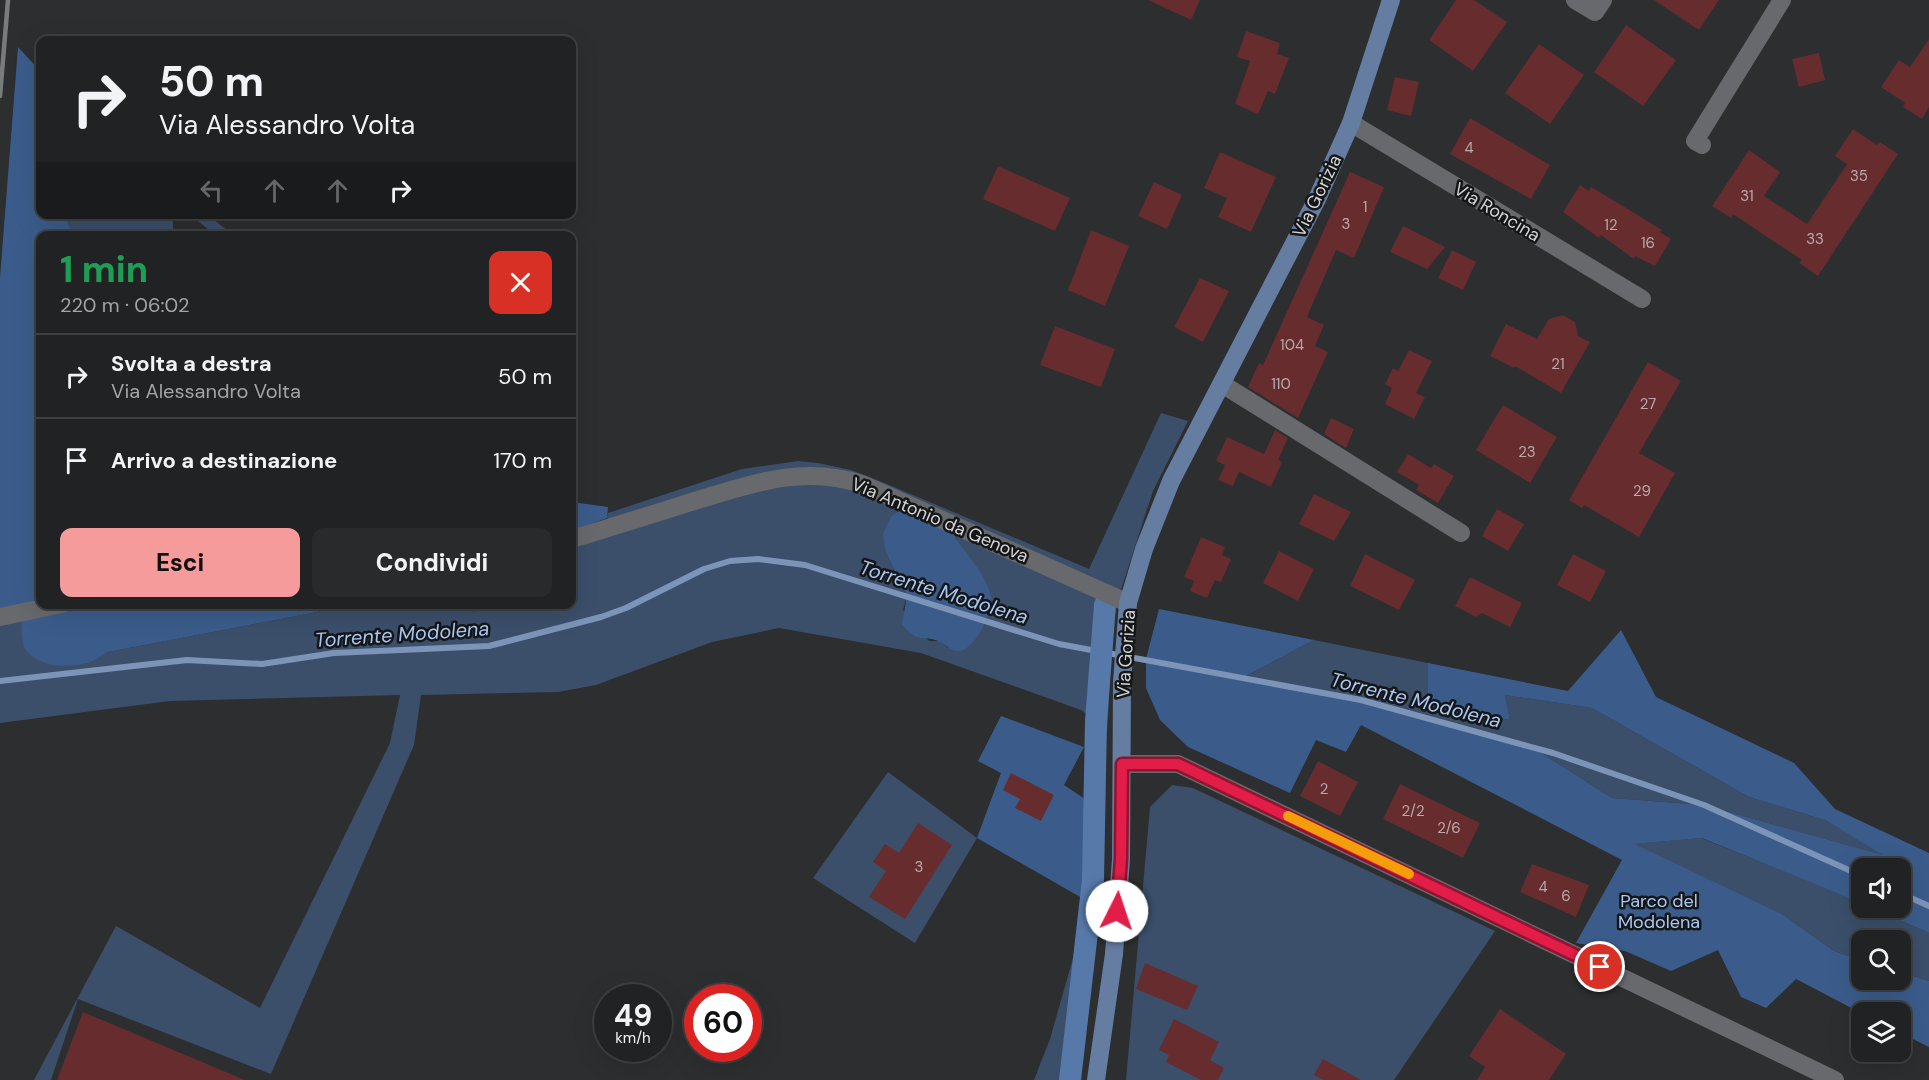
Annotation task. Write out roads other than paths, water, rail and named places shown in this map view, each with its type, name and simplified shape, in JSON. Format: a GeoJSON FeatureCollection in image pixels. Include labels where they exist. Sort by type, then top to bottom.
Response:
{"type":"FeatureCollection","features":[{"type":"Feature","properties":{"kind":"main road","name":"Via Gorizia"},"geometry":{"type":"LineString","coordinates":[[1096,1080],[1114,954],[1121,859],[1122,682],[1127,612],[1144,549],[1171,480],[1317,200],[1351,123],[1390,0]]}},
{"type":"Feature","properties":{"kind":"street"},"geometry":{"type":"LineString","coordinates":[[1575,0],[1595,12],[1603,0]]}},
{"type":"Feature","properties":{"kind":"street"},"geometry":{"type":"LineString","coordinates":[[1702,145],[1695,141],[1782,0]]}},
{"type":"Feature","properties":{"kind":"street","name":"Via Roncina"},"geometry":{"type":"LineString","coordinates":[[1351,123],[1642,299]]}},
{"type":"Feature","properties":{"kind":"street"},"geometry":{"type":"LineString","coordinates":[[1222,384],[1461,533]]}},
{"type":"Feature","properties":{"kind":"street","name":"Via Antonio da Genova"},"geometry":{"type":"LineString","coordinates":[[576,538],[768,478],[806,474],[831,476],[862,484],[1127,612]]}},
{"type":"Feature","properties":{"kind":"street"},"geometry":{"type":"LineString","coordinates":[[0,617],[38,609]]}},
{"type":"Feature","properties":{"kind":"street"},"geometry":{"type":"LineString","coordinates":[[1122,764],[1178,764],[1834,1080]]}},
{"type":"Feature","properties":{"kind":"waterway","name":"Torrente Modolena"},"geometry":{"type":"LineString","coordinates":[[0,681],[187,660],[262,664],[334,653],[489,646],[601,617],[626,608],[704,569],[730,561],[758,559],[805,565],[1059,644],[1361,700],[1553,753],[1704,805],[1851,871]]}},
{"type":"Feature","properties":{"kind":"waterway"},"geometry":{"type":"LineString","coordinates":[[1070,1080],[1093,880],[1096,721],[1105,605]]}},
{"type":"Feature","properties":{"kind":"waterway","name":"Torrente Modolena"},"geometry":{"type":"LineString","coordinates":[[1911,898],[1929,906]]}},
{"type":"Feature","properties":{"kind":"railway"},"geometry":{"type":"LineString","coordinates":[[0,96],[8,0]]}},
{"type":"Feature","properties":{"kind":"park label","name":"Parco del Modolena"},"geometry":{"type":"Point","coordinates":[1659,911]}}]}
